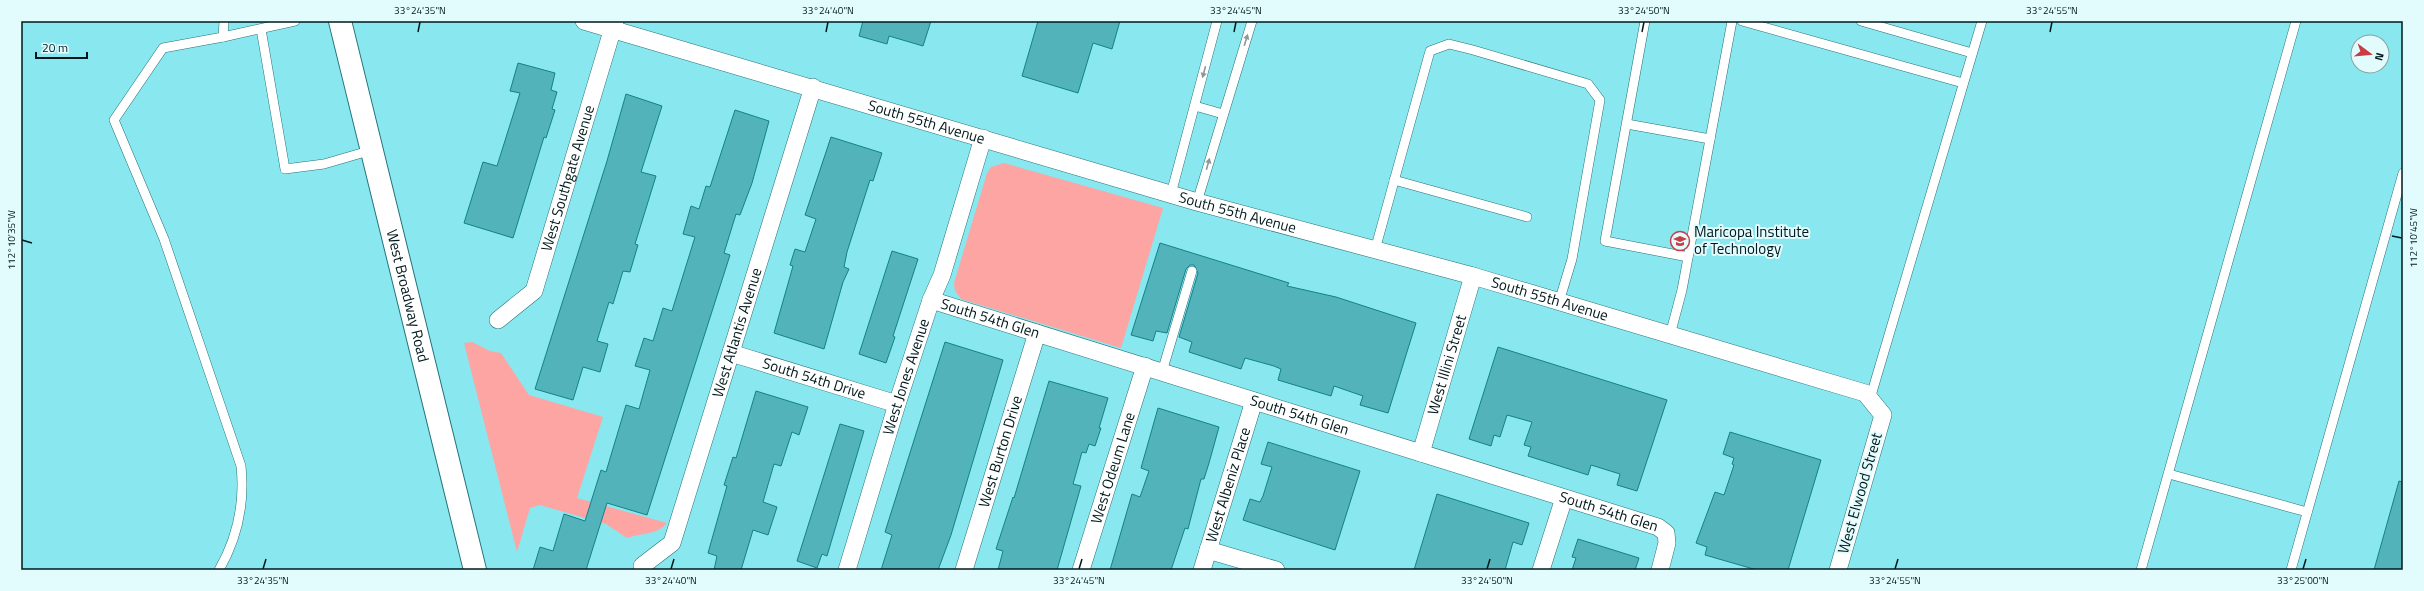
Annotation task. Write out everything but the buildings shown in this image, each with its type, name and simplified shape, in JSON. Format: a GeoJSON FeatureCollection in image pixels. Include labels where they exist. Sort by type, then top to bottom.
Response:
{"type":"FeatureCollection","features":[{"type":"Feature","properties":{"kind":"main road","name":"West Broadway Road"},"geometry":{"type":"LineString","coordinates":[[340,21],[475,570]]}},
{"type":"Feature","properties":{"kind":"street","name":"South 55th Avenue"},"geometry":{"type":"LineString","coordinates":[[584,21],[613,25],[813,87],[1197,202],[1473,276],[1865,393],[1883,415]]}},
{"type":"Feature","properties":{"kind":"street","name":"West Southgate Avenue"},"geometry":{"type":"LineString","coordinates":[[498,320],[534,290],[613,25]]}},
{"type":"Feature","properties":{"kind":"street","name":"West Atlantis Avenue"},"geometry":{"type":"LineString","coordinates":[[642,566],[672,543],[813,87]]}},
{"type":"Feature","properties":{"kind":"street","name":"West Jones Avenue"},"geometry":{"type":"LineString","coordinates":[[847,570],[897,404],[931,300],[942,275],[983,138]]}},
{"type":"Feature","properties":{"kind":"street","name":"West Illini Street"},"geometry":{"type":"LineString","coordinates":[[1421,453],[1473,276]]}},
{"type":"Feature","properties":{"kind":"street","name":"South 54th Glen"},"geometry":{"type":"LineString","coordinates":[[931,300],[1654,525],[1666,533],[1667,543],[1660,570]]}},
{"type":"Feature","properties":{"kind":"street","name":"West Burton Drive"},"geometry":{"type":"LineString","coordinates":[[964,570],[1037,333]]}},
{"type":"Feature","properties":{"kind":"street","name":"South 54th Drive"},"geometry":{"type":"LineString","coordinates":[[731,353],[897,404]]}},
{"type":"Feature","properties":{"kind":"street","name":"West Odeum Lane"},"geometry":{"type":"LineString","coordinates":[[1082,570],[1145,366]]}},
{"type":"Feature","properties":{"kind":"street","name":"West Albeniz Place"},"geometry":{"type":"LineString","coordinates":[[1202,570],[1254,401]]}},
{"type":"Feature","properties":{"kind":"street","name":"West Elwood Street"},"geometry":{"type":"LineString","coordinates":[[1838,570],[1883,415]]}},
{"type":"Feature","properties":{"kind":"street"},"geometry":{"type":"LineString","coordinates":[[1541,570],[1564,498]]}},
{"type":"Feature","properties":{"kind":"street"},"geometry":{"type":"LineString","coordinates":[[1208,550],[1276,570]]}},
{"type":"Feature","properties":{"kind":"lane"},"geometry":{"type":"LineString","coordinates":[[223,38],[224,21]]}},
{"type":"Feature","properties":{"kind":"lane"},"geometry":{"type":"LineString","coordinates":[[219,570],[228,555],[237,527],[244,492],[241,466],[164,239],[114,120],[164,48],[223,38],[295,21]]}},
{"type":"Feature","properties":{"kind":"lane"},"geometry":{"type":"LineString","coordinates":[[1197,202],[1252,21]]}},
{"type":"Feature","properties":{"kind":"lane"},"geometry":{"type":"LineString","coordinates":[[1646,21],[1605,242],[1688,257]]}},
{"type":"Feature","properties":{"kind":"lane"},"geometry":{"type":"LineString","coordinates":[[1670,335],[1682,290],[1732,21]]}},
{"type":"Feature","properties":{"kind":"lane"},"geometry":{"type":"LineString","coordinates":[[1742,21],[1963,83]]}},
{"type":"Feature","properties":{"kind":"lane"},"geometry":{"type":"LineString","coordinates":[[1860,21],[1972,53]]}},
{"type":"Feature","properties":{"kind":"lane"},"geometry":{"type":"LineString","coordinates":[[1870,400],[1982,21]]}},
{"type":"Feature","properties":{"kind":"lane"},"geometry":{"type":"LineString","coordinates":[[2141,570],[2296,21]]}},
{"type":"Feature","properties":{"kind":"lane"},"geometry":{"type":"LineString","coordinates":[[1171,194],[1195,106],[1214,23]]}},
{"type":"Feature","properties":{"kind":"lane"},"geometry":{"type":"LineString","coordinates":[[261,28],[285,169],[324,164],[372,150]]}},
{"type":"Feature","properties":{"kind":"lane"},"geometry":{"type":"LineString","coordinates":[[1375,250],[1430,51],[1449,44],[1588,84],[1600,100],[1572,258],[1559,302]]}},
{"type":"Feature","properties":{"kind":"lane"},"geometry":{"type":"LineString","coordinates":[[1195,106],[1223,114]]}},
{"type":"Feature","properties":{"kind":"lane"},"geometry":{"type":"LineString","coordinates":[[1627,124],[1710,139]]}},
{"type":"Feature","properties":{"kind":"lane"},"geometry":{"type":"LineString","coordinates":[[2291,570],[2403,173]]}},
{"type":"Feature","properties":{"kind":"lane"},"geometry":{"type":"LineString","coordinates":[[1394,180],[1527,217]]}},
{"type":"Feature","properties":{"kind":"lane"},"geometry":{"type":"LineString","coordinates":[[1162,372],[1192,271]]}},
{"type":"Feature","properties":{"kind":"lane"},"geometry":{"type":"LineString","coordinates":[[2169,474],[2307,512]]}},
{"type":"Feature","properties":{"kind":"shaded area"},"geometry":{"type":"Polygon","coordinates":[[[1004,163],[1163,208],[1121,348],[961,299],[955,291],[954,283],[987,173],[991,167],[1004,163]]]}},
{"type":"Feature","properties":{"kind":"shaded area"},"geometry":{"type":"Polygon","coordinates":[[[472,342],[490,351],[501,353],[529,395],[603,417],[577,498],[667,523],[654,532],[627,538],[606,524],[540,505],[530,508],[517,552],[464,343],[472,342]]]}},
{"type":"Feature","properties":{"kind":"place","name":"Maricopa Institute of Technology"},"geometry":{"type":"Point","coordinates":[1680,241]}}]}
